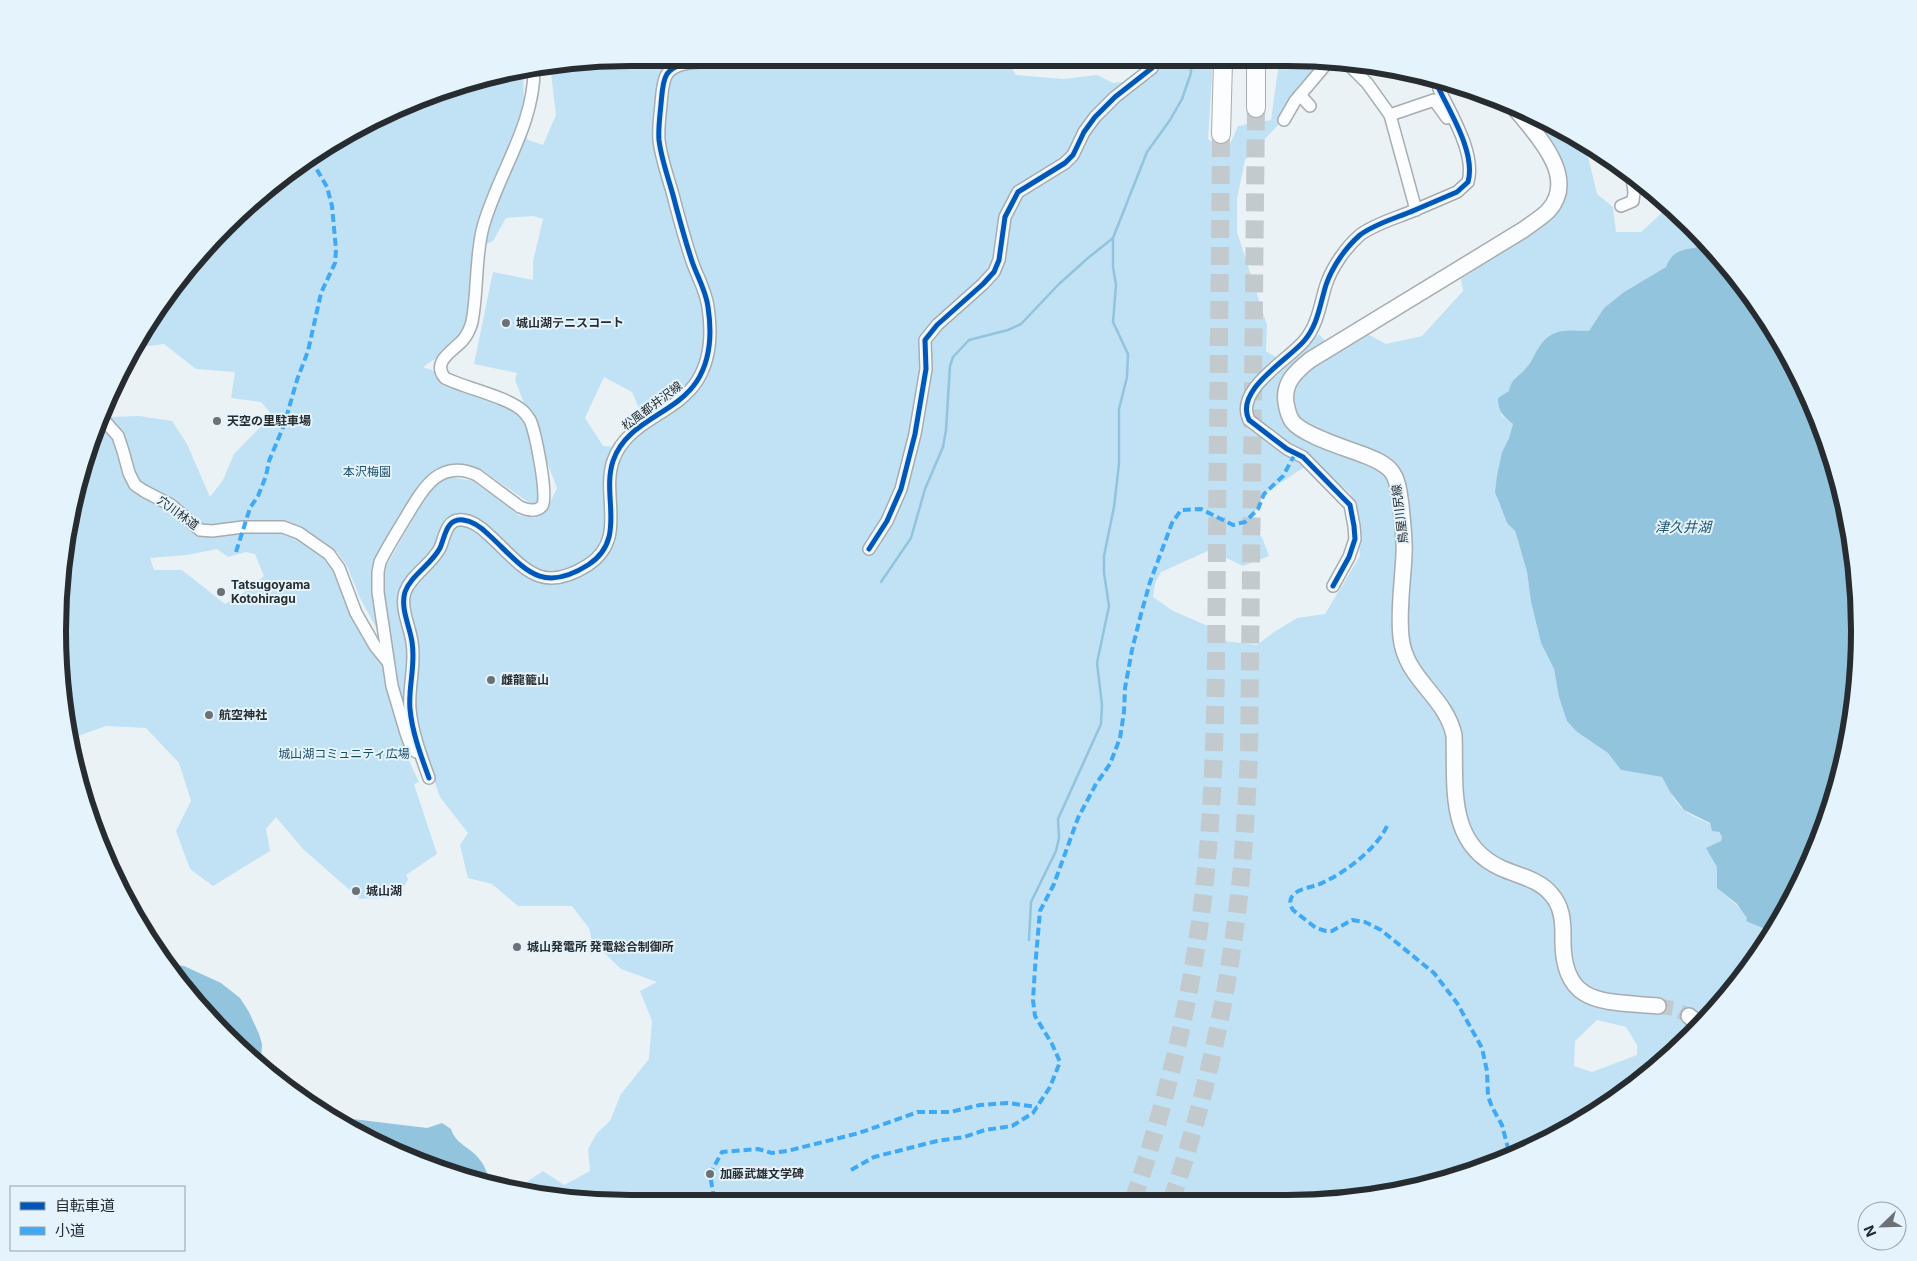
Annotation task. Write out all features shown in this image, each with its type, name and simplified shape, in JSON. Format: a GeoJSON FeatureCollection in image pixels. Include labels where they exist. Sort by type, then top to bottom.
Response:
{"type":"FeatureCollection","features":[{"type":"Feature","properties":{"kind":"highway"},"geometry":{"type":"LineString","coordinates":[[1221,134],[1222,66]]}},
{"type":"Feature","properties":{"kind":"highway"},"geometry":{"type":"LineString","coordinates":[[1256,66],[1256,108]]}},
{"type":"Feature","properties":{"kind":"main road","name":"鳥屋川尻線"},"geometry":{"type":"LineString","coordinates":[[1523,118],[1539,138],[1556,166],[1558,191],[1548,211],[1523,230],[1310,360],[1290,379],[1285,392],[1286,402],[1292,422],[1300,428],[1384,464],[1395,477],[1399,494],[1404,539],[1401,625],[1403,651],[1414,674],[1442,706],[1452,726],[1454,735],[1456,810],[1465,834],[1475,850],[1491,863],[1542,885],[1556,899],[1562,916],[1564,965],[1569,978],[1577,988],[1589,996],[1606,1002],[1658,1006]]}},
{"type":"Feature","properties":{"kind":"street","name":"松風都井沢線"},"geometry":{"type":"LineString","coordinates":[[429,778],[421,756],[410,708],[413,644],[403,600],[405,591],[410,583],[435,557],[447,528],[452,522],[460,519],[476,524],[526,570],[534,575],[556,578],[567,576],[589,564],[606,547],[610,533],[612,464],[619,446],[636,428],[686,394],[695,384],[703,370],[710,344],[706,293],[692,263],[663,160],[659,132],[664,84],[667,74],[676,66]]}},
{"type":"Feature","properties":{"kind":"street"},"geometry":{"type":"LineString","coordinates":[[869,549],[887,521],[901,489],[915,434],[926,368],[926,340],[937,325],[994,272],[999,260],[1006,217],[1018,192],[1065,164],[1073,156],[1084,132],[1095,117],[1115,97],[1153,66]]}},
{"type":"Feature","properties":{"kind":"street"},"geometry":{"type":"LineString","coordinates":[[1284,120],[1300,95],[1324,67]]}},
{"type":"Feature","properties":{"kind":"street"},"geometry":{"type":"LineString","coordinates":[[1354,70],[1367,83],[1390,115],[1416,210]]}},
{"type":"Feature","properties":{"kind":"street","name":"松風都井沢線"},"geometry":{"type":"LineString","coordinates":[[421,756],[412,749],[392,686],[378,582],[379,566],[385,551],[421,491],[430,481],[442,473],[460,470],[477,475],[520,507],[528,510],[536,510],[542,506],[544,500],[545,490],[533,431],[530,420],[524,412],[509,402],[445,378],[440,373],[441,361],[468,332],[472,322],[482,228],[494,194],[526,120],[531,100],[533,75]]}},
{"type":"Feature","properties":{"kind":"street"},"geometry":{"type":"LineString","coordinates":[[1333,586],[1355,539],[1350,505],[1304,457],[1287,449],[1249,420],[1247,405],[1260,381],[1304,342],[1310,333],[1315,324],[1332,271],[1352,243],[1373,228],[1457,192],[1468,182],[1469,166],[1465,147],[1439,87]]}},
{"type":"Feature","properties":{"kind":"street"},"geometry":{"type":"LineString","coordinates":[[1300,95],[1310,106]]}},
{"type":"Feature","properties":{"kind":"street"},"geometry":{"type":"LineString","coordinates":[[1390,115],[1434,100],[1447,118],[1455,122]]}},
{"type":"Feature","properties":{"kind":"street"},"geometry":{"type":"LineString","coordinates":[[1621,206],[1633,201],[1633,185]]}},
{"type":"Feature","properties":{"kind":"street","name":"穴川林道"},"geometry":{"type":"LineString","coordinates":[[106,423],[118,436],[129,473],[135,484],[144,491],[171,505],[200,530],[283,527],[299,533],[329,554],[339,568],[356,613],[375,646],[388,662]]}},
{"type":"Feature","properties":{"kind":"green space"},"geometry":{"type":"Polygon","coordinates":[[[1010,66],[1016,75],[1064,79],[1097,75],[1113,83],[1151,79],[1156,66],[1213,66],[1208,139],[1227,151],[1238,126],[1271,120],[1278,66],[1318,67],[1280,123],[1245,160],[1237,199],[1237,232],[1267,325],[1266,351],[1277,358],[1296,357],[1319,334],[1335,352],[1366,333],[1386,344],[1422,336],[1463,291],[1461,279],[1534,231],[1563,200],[1526,120],[1587,153],[1597,194],[1613,207],[1616,232],[1641,232],[1664,211],[1700,247],[1677,252],[1669,260],[1666,267],[1624,292],[1604,308],[1589,331],[1542,343],[1526,369],[1516,377],[1501,415],[1513,424],[1502,452],[1497,498],[1507,523],[1515,531],[1527,572],[1531,602],[1541,643],[1554,669],[1559,697],[1577,732],[1608,753],[1621,770],[1662,777],[1680,807],[1689,814],[1713,826],[1722,837],[1721,841],[1707,848],[1717,867],[1717,888],[1765,929],[1756,944],[1711,1003],[1659,1055],[1600,1100],[1536,1137],[1502,1152],[1433,1176],[1397,1184],[1323,1194],[1286,1195],[630,1195],[594,1194],[527,1185],[528,1181],[543,1171],[564,1185],[590,1171],[588,1149],[597,1133],[610,1121],[621,1094],[649,1059],[652,1021],[640,991],[657,982],[621,969],[592,941],[589,928],[572,906],[518,906],[492,884],[468,878],[460,845],[468,833],[440,797],[429,765],[416,747],[405,752],[419,782],[414,784],[437,854],[406,875],[408,879],[399,892],[388,897],[360,899],[303,849],[276,817],[266,829],[270,851],[213,886],[190,869],[176,831],[191,801],[179,763],[146,728],[106,726],[76,737],[67,667],[66,630],[67,594],[77,520],[85,484],[110,413],[110,417],[139,416],[172,421],[187,444],[210,497],[223,480],[234,454],[272,415],[261,402],[231,398],[235,372],[196,369],[164,344],[143,347],[161,317],[206,258],[258,206],[317,161],[381,124],[415,109],[484,85],[523,76],[524,100],[521,123],[528,140],[543,145],[556,115],[551,72],[594,67],[1010,66]],[[533,216],[506,218],[493,241],[473,251],[468,320],[463,336],[450,349],[423,367],[432,370],[446,380],[520,413],[524,417],[544,484],[538,502],[534,504],[528,502],[482,470],[471,467],[461,466],[429,476],[423,482],[376,560],[383,640],[360,598],[347,566],[338,553],[298,526],[277,521],[301,542],[335,565],[355,624],[380,662],[392,660],[380,577],[426,496],[437,484],[449,477],[481,482],[518,515],[534,518],[546,511],[557,488],[515,380],[517,373],[474,364],[493,272],[533,280],[533,261],[543,219],[533,216]],[[604,377],[585,418],[603,446],[614,447],[640,411],[632,392],[604,377]],[[1312,462],[1264,494],[1259,500],[1258,509],[1240,525],[1262,537],[1269,556],[1243,566],[1210,550],[1161,572],[1155,583],[1153,597],[1173,611],[1222,632],[1226,641],[1257,645],[1297,618],[1325,614],[1360,556],[1358,525],[1356,508],[1350,493],[1312,462]],[[217,549],[187,555],[150,558],[154,570],[182,570],[225,604],[242,594],[264,576],[255,554],[246,552],[228,557],[217,549]],[[1597,1020],[1575,1041],[1574,1066],[1592,1072],[1637,1055],[1637,1045],[1626,1027],[1597,1020]]]}},
{"type":"Feature","properties":{"kind":"water","name":"津久井湖"},"geometry":{"type":"Polygon","coordinates":[[[1700,247],[1711,258],[1756,317],[1793,381],[1821,449],[1832,484],[1846,557],[1850,594],[1850,667],[1840,741],[1832,777],[1808,846],[1793,880],[1765,929],[1746,921],[1747,918],[1737,904],[1717,888],[1717,867],[1706,848],[1721,841],[1722,837],[1719,832],[1712,831],[1710,823],[1684,810],[1670,792],[1662,777],[1621,770],[1608,753],[1577,732],[1567,721],[1559,697],[1554,669],[1541,643],[1531,602],[1527,572],[1517,537],[1515,531],[1507,523],[1495,492],[1502,452],[1513,424],[1502,413],[1498,398],[1509,391],[1514,380],[1529,364],[1542,343],[1552,334],[1564,331],[1589,331],[1604,308],[1624,292],[1666,267],[1669,260],[1677,252],[1700,247]]]}},
{"type":"Feature","properties":{"kind":"water"},"geometry":{"type":"Polygon","coordinates":[[[177,965],[184,966],[221,983],[240,998],[259,1034],[262,1044],[261,1058],[206,1003],[177,965]]]}},
{"type":"Feature","properties":{"kind":"water"},"geometry":{"type":"Polygon","coordinates":[[[347,1118],[427,1128],[442,1123],[451,1129],[456,1139],[476,1156],[489,1177],[415,1152],[381,1137],[347,1118]]]}},
{"type":"Feature","properties":{"kind":"waterway"},"geometry":{"type":"LineString","coordinates":[[881,582],[911,538],[925,489],[943,447],[946,430],[950,366],[953,357],[969,340],[1008,330],[1021,324],[1059,284],[1113,238],[1147,152],[1170,120],[1182,99],[1191,73],[1191,66]]}},
{"type":"Feature","properties":{"kind":"waterway"},"geometry":{"type":"LineString","coordinates":[[1029,940],[1031,902],[1056,851],[1059,838],[1058,819],[1101,724],[1102,705],[1097,663],[1109,606],[1104,573],[1104,556],[1114,507],[1119,464],[1119,409],[1127,377],[1128,354],[1113,322],[1116,285],[1113,267],[1113,238]]}},
{"type":"Feature","properties":{"kind":"tunnel"},"geometry":{"type":"LineString","coordinates":[[1173,1195],[1192,1135],[1217,1032],[1235,928],[1244,842],[1249,757],[1256,108]]}},
{"type":"Feature","properties":{"kind":"tunnel"},"geometry":{"type":"LineString","coordinates":[[1135,1195],[1168,1083],[1187,1002],[1200,921],[1209,838],[1214,753],[1216,667],[1221,134]]}},
{"type":"Feature","properties":{"kind":"tunnel"},"geometry":{"type":"LineString","coordinates":[[1658,1006],[1676,1009],[1689,1016]]}},
{"type":"Feature","properties":{"kind":"marked path"},"geometry":{"type":"LineString","coordinates":[[236,552],[250,508],[258,496],[266,476],[269,461],[284,425],[297,380],[308,351],[321,293],[335,263],[336,250],[332,206],[327,187],[313,164]]}},
{"type":"Feature","properties":{"kind":"marked path"},"geometry":{"type":"LineString","coordinates":[[851,1170],[874,1157],[937,1141],[964,1137],[985,1130],[1012,1126],[1033,1113],[1050,1087],[1060,1062],[1052,1044],[1035,1016],[1033,1000],[1040,911],[1054,884],[1078,818],[1096,784],[1110,764],[1120,738],[1125,688],[1132,650],[1150,582],[1172,523],[1181,510],[1201,509],[1233,525],[1245,522],[1258,509],[1264,494],[1283,476],[1295,454]]}},
{"type":"Feature","properties":{"kind":"marked path"},"geometry":{"type":"LineString","coordinates":[[1387,826],[1376,843],[1360,859],[1333,878],[1295,893],[1290,901],[1291,906],[1293,910],[1316,928],[1326,931],[1332,931],[1352,920],[1365,922],[1381,930],[1434,973],[1457,1003],[1482,1048],[1487,1071],[1488,1096],[1502,1125],[1508,1149]]}},
{"type":"Feature","properties":{"kind":"marked path"},"geometry":{"type":"LineString","coordinates":[[713,1195],[710,1174],[722,1152],[758,1149],[772,1153],[787,1151],[859,1133],[918,1112],[950,1112],[980,1105],[1008,1103],[1037,1107]]}},
{"type":"Feature","properties":{"kind":"cycle path"},"geometry":{"type":"LineString","coordinates":[[429,778],[415,735],[410,709],[413,651],[404,598],[405,592],[412,580],[432,560],[440,548],[447,529],[457,520],[477,525],[522,566],[544,577],[557,578],[571,574],[588,565],[600,555],[607,543],[611,517],[610,475],[613,461],[620,447],[640,427],[688,393],[702,373],[708,355],[710,336],[707,301],[685,238],[663,161],[659,136],[664,81],[667,74],[678,66]]}},
{"type":"Feature","properties":{"kind":"cycle path"},"geometry":{"type":"LineString","coordinates":[[869,549],[887,521],[901,489],[915,434],[926,369],[925,340],[937,325],[994,272],[999,260],[1005,217],[1018,192],[1065,163],[1073,155],[1084,132],[1095,117],[1115,97],[1153,66]]}},
{"type":"Feature","properties":{"kind":"cycle path"},"geometry":{"type":"LineString","coordinates":[[1333,586],[1349,557],[1355,539],[1350,505],[1303,457],[1287,449],[1249,420],[1246,409],[1249,398],[1265,376],[1309,335],[1316,321],[1332,271],[1350,245],[1366,231],[1457,192],[1468,182],[1470,171],[1466,147],[1439,87]]}},
{"type":"Feature","properties":{"kind":"place","name":"城山湖テニスコート"},"geometry":{"type":"Point","coordinates":[506,323]}},
{"type":"Feature","properties":{"kind":"place","name":"天空の里駐車場"},"geometry":{"type":"Point","coordinates":[217,421]}},
{"type":"Feature","properties":{"kind":"place","name":"Tatsugoyama Kotohiragu"},"geometry":{"type":"Point","coordinates":[221,592]}},
{"type":"Feature","properties":{"kind":"place","name":"雌龍籠山"},"geometry":{"type":"Point","coordinates":[491,680]}},
{"type":"Feature","properties":{"kind":"place","name":"航空神社"},"geometry":{"type":"Point","coordinates":[209,715]}},
{"type":"Feature","properties":{"kind":"place","name":"城山湖"},"geometry":{"type":"Point","coordinates":[356,891]}},
{"type":"Feature","properties":{"kind":"place","name":"城山発電所 発電総合制御所"},"geometry":{"type":"Point","coordinates":[517,947]}},
{"type":"Feature","properties":{"kind":"place","name":"加藤武雄文学碑"},"geometry":{"type":"Point","coordinates":[710,1174]}},
{"type":"Feature","properties":{"kind":"park label","name":"本沢梅園"},"geometry":{"type":"Point","coordinates":[367,472]}},
{"type":"Feature","properties":{"kind":"park label","name":"城山湖コミュニティ広場"},"geometry":{"type":"Point","coordinates":[344,754]}}]}
